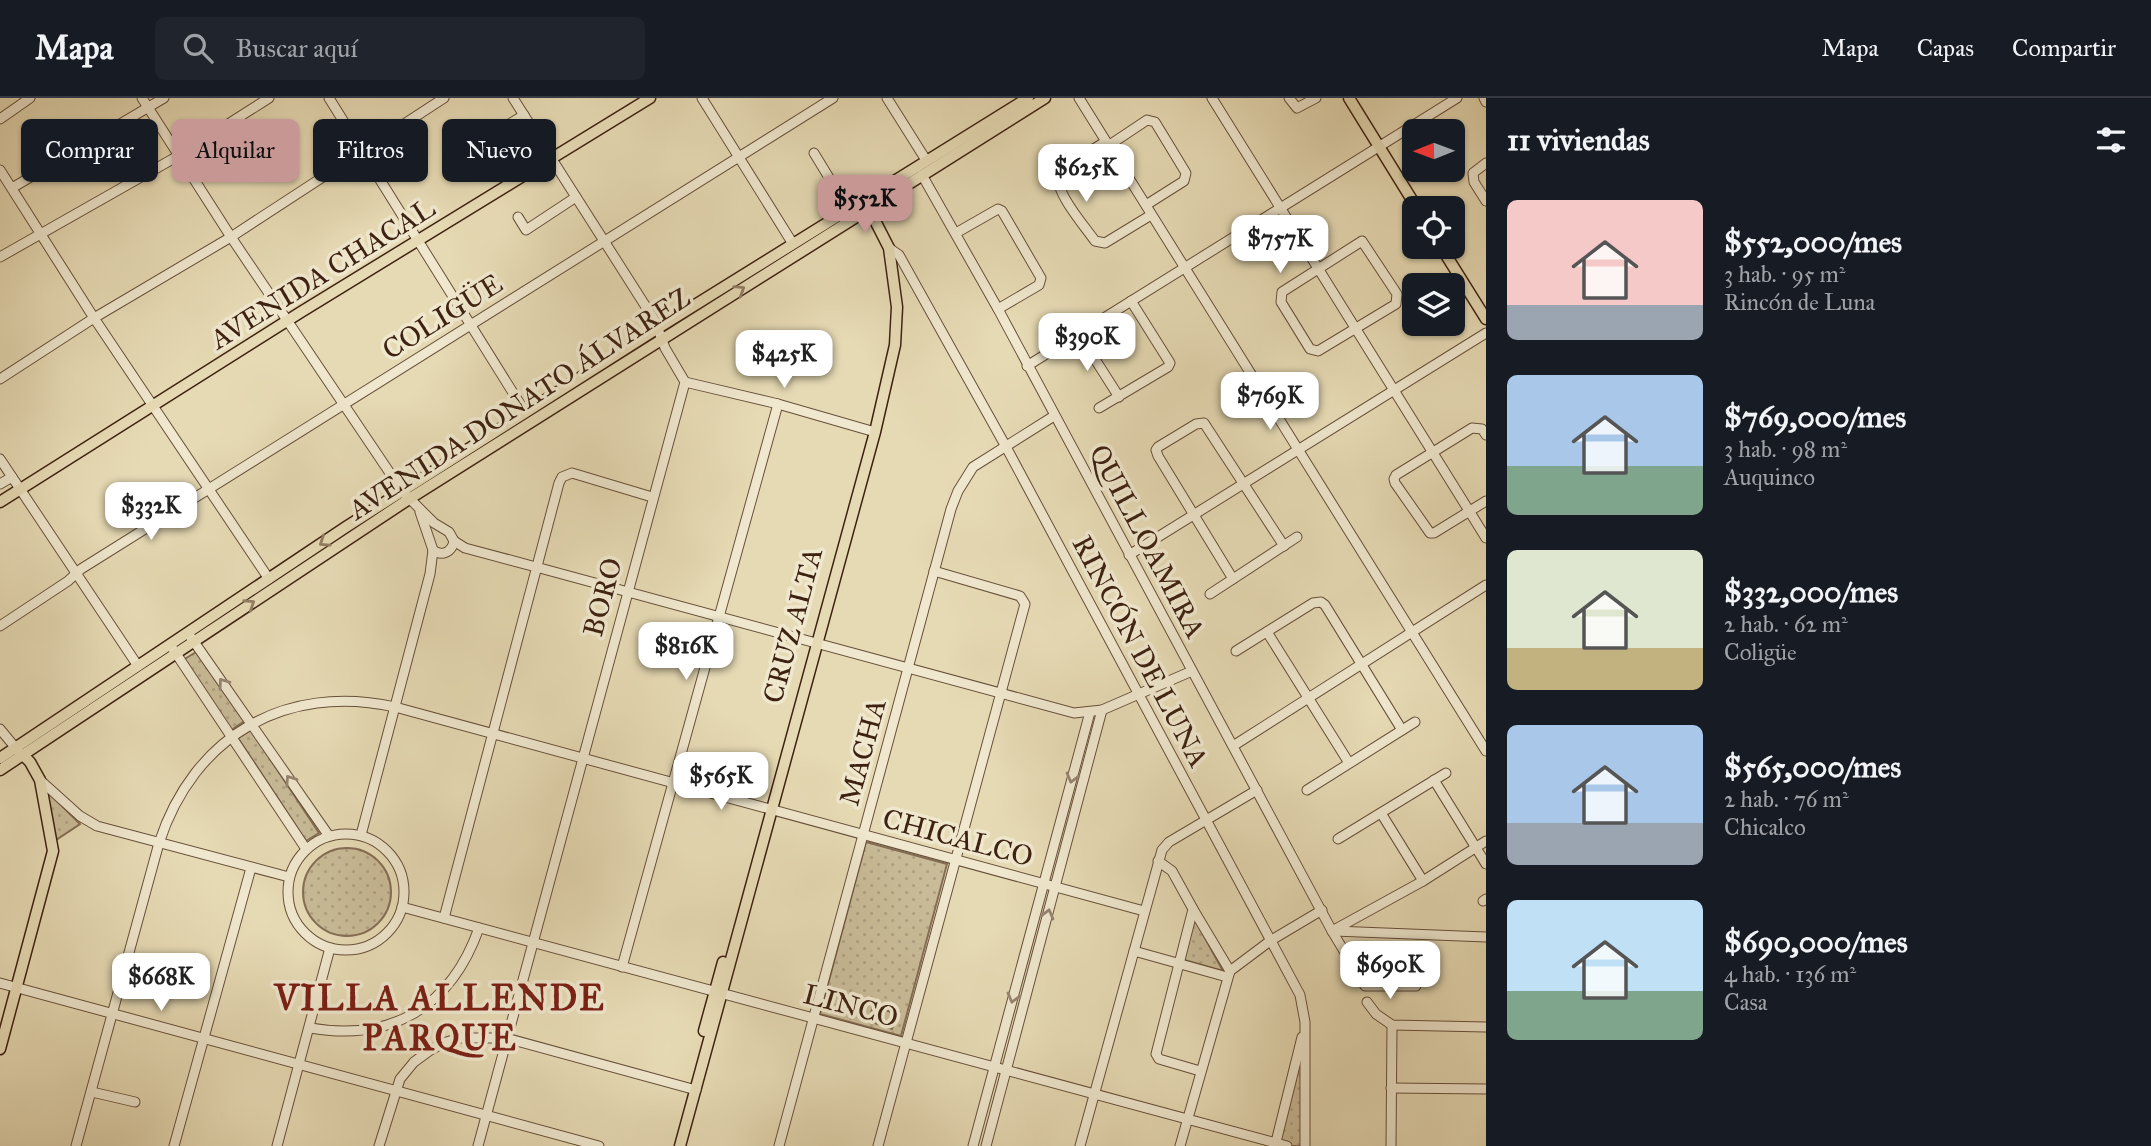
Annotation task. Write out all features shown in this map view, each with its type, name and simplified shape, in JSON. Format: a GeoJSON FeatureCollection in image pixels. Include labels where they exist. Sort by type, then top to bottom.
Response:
{"type":"FeatureCollection","features":[{"type":"Feature","properties":{"kind":"main road","name":"AVENIDA CHACAL"},"geometry":{"type":"LineString","coordinates":[[556,156],[650,98]]}},
{"type":"Feature","properties":{"kind":"main road","name":"AVENIDA DONATO ÁLVAREZ"},"geometry":{"type":"LineString","coordinates":[[19,752],[173,649],[269,579],[406,495],[525,412],[659,334],[793,244],[848,209],[867,204],[926,160],[1028,98]]}},
{"type":"Feature","properties":{"kind":"main road","name":"AVENIDA DONATO ÁLVAREZ"},"geometry":{"type":"LineString","coordinates":[[190,637],[659,334],[867,204],[922,175],[1045,98]]}},
{"type":"Feature","properties":{"kind":"main road"},"geometry":{"type":"LineString","coordinates":[[1349,98],[1410,196]]}},
{"type":"Feature","properties":{"kind":"main road","name":"AVENIDA CHACAL"},"geometry":{"type":"LineString","coordinates":[[0,502],[286,321],[513,182]]}},
{"type":"Feature","properties":{"kind":"main road","name":"RINCÓN DE LUNA"},"geometry":{"type":"LineString","coordinates":[[867,204],[889,248]]}},
{"type":"Feature","properties":{"kind":"main road","name":"CRUZ ALTA"},"geometry":{"type":"LineString","coordinates":[[674,1146],[692,1089],[895,345],[895,286],[889,248]]}},
{"type":"Feature","properties":{"kind":"main road"},"geometry":{"type":"LineString","coordinates":[[1448,259],[1486,319]]}},
{"type":"Feature","properties":{"kind":"main road","name":"AVENIDA DONATO ÁLVAREZ"},"geometry":{"type":"LineString","coordinates":[[19,752],[138,666],[173,649]]}},
{"type":"Feature","properties":{"kind":"main road"},"geometry":{"type":"LineString","coordinates":[[0,758],[19,752]]}},
{"type":"Feature","properties":{"kind":"main road"},"geometry":{"type":"LineString","coordinates":[[0,770],[19,752]]}},
{"type":"Feature","properties":{"kind":"main road"},"geometry":{"type":"LineString","coordinates":[[0,1049],[53,851],[40,780],[30,762],[19,752]]}},
{"type":"Feature","properties":{"kind":"main road","name":"CRUZ ALTA"},"geometry":{"type":"LineString","coordinates":[[680,1146],[692,1089]]}},
{"type":"Feature","properties":{"kind":"street"},"geometry":{"type":"LineString","coordinates":[[0,120],[30,98]]}},
{"type":"Feature","properties":{"kind":"street"},"geometry":{"type":"LineString","coordinates":[[142,98],[172,146]]}},
{"type":"Feature","properties":{"kind":"street"},"geometry":{"type":"LineString","coordinates":[[12,188],[164,98]]}},
{"type":"Feature","properties":{"kind":"street"},"geometry":{"type":"LineString","coordinates":[[236,119],[269,98]]}},
{"type":"Feature","properties":{"kind":"street"},"geometry":{"type":"LineString","coordinates":[[328,98],[341,119]]}},
{"type":"Feature","properties":{"kind":"street"},"geometry":{"type":"LineString","coordinates":[[410,119],[444,98]]}},
{"type":"Feature","properties":{"kind":"street"},"geometry":{"type":"LineString","coordinates":[[513,98],[526,119]]}},
{"type":"Feature","properties":{"kind":"street"},"geometry":{"type":"LineString","coordinates":[[702,98],[793,244]]}},
{"type":"Feature","properties":{"kind":"street","name":"COLIGÜE"},"geometry":{"type":"LineString","coordinates":[[0,625],[209,488],[833,98]]}},
{"type":"Feature","properties":{"kind":"street"},"geometry":{"type":"LineString","coordinates":[[887,98],[926,160]]}},
{"type":"Feature","properties":{"kind":"street"},"geometry":{"type":"LineString","coordinates":[[1079,98],[1486,751]]}},
{"type":"Feature","properties":{"kind":"street"},"geometry":{"type":"LineString","coordinates":[[1212,98],[1486,538]]}},
{"type":"Feature","properties":{"kind":"street"},"geometry":{"type":"LineString","coordinates":[[1289,98],[1297,108],[1316,98]]}},
{"type":"Feature","properties":{"kind":"street"},"geometry":{"type":"LineString","coordinates":[[1027,366],[1457,98]]}},
{"type":"Feature","properties":{"kind":"street"},"geometry":{"type":"LineString","coordinates":[[518,119],[524,115]]}},
{"type":"Feature","properties":{"kind":"street"},"geometry":{"type":"LineString","coordinates":[[1146,205],[1184,181],[1186,177],[1154,122],[1147,121],[1059,170],[1057,183],[1076,216],[1095,241],[1105,243],[1152,215]]}},
{"type":"Feature","properties":{"kind":"street"},"geometry":{"type":"LineString","coordinates":[[814,153],[848,209]]}},
{"type":"Feature","properties":{"kind":"street"},"geometry":{"type":"LineString","coordinates":[[0,257],[172,159]]}},
{"type":"Feature","properties":{"kind":"street"},"geometry":{"type":"LineString","coordinates":[[1486,163],[1473,173],[1473,178],[1486,201]]}},
{"type":"Feature","properties":{"kind":"street"},"geometry":{"type":"LineString","coordinates":[[556,167],[605,241],[685,382],[778,404],[872,431]]}},
{"type":"Feature","properties":{"kind":"street"},"geometry":{"type":"LineString","coordinates":[[0,170],[94,318],[269,579]]}},
{"type":"Feature","properties":{"kind":"street","name":"QUILLOAMIRA"},"geometry":{"type":"LineString","coordinates":[[922,175],[998,309],[1332,930],[1365,986],[1416,986]]}},
{"type":"Feature","properties":{"kind":"street"},"geometry":{"type":"LineString","coordinates":[[195,182],[286,321],[406,495],[442,529],[449,532],[454,541],[465,548],[1074,713],[1102,710],[1192,671]]}},
{"type":"Feature","properties":{"kind":"street"},"geometry":{"type":"LineString","coordinates":[[0,379],[94,318],[231,237],[313,182]]}},
{"type":"Feature","properties":{"kind":"street"},"geometry":{"type":"LineString","coordinates":[[381,182],[525,412]]}},
{"type":"Feature","properties":{"kind":"street"},"geometry":{"type":"LineString","coordinates":[[518,217],[526,230],[576,197]]}},
{"type":"Feature","properties":{"kind":"street"},"geometry":{"type":"LineString","coordinates":[[956,233],[998,209],[1002,211],[1041,278],[1039,285],[998,309]]}},
{"type":"Feature","properties":{"kind":"street"},"geometry":{"type":"LineString","coordinates":[[1362,241],[1397,294],[1396,304],[1356,328],[1318,351],[1310,349],[1280,297],[1282,292],[1362,241]]}},
{"type":"Feature","properties":{"kind":"street","name":"RINCÓN DE LUNA"},"geometry":{"type":"LineString","coordinates":[[889,248],[899,255],[1005,445],[1300,996],[1306,1022],[1305,1146]]}},
{"type":"Feature","properties":{"kind":"street"},"geometry":{"type":"LineString","coordinates":[[1098,408],[1168,367],[1170,363],[1131,302]]}},
{"type":"Feature","properties":{"kind":"street"},"geometry":{"type":"LineString","coordinates":[[1129,555],[1486,333]]}},
{"type":"Feature","properties":{"kind":"street"},"geometry":{"type":"LineString","coordinates":[[1079,334],[1119,397]]}},
{"type":"Feature","properties":{"kind":"street","name":"BORO"},"geometry":{"type":"LineString","coordinates":[[478,1146],[685,382]]}},
{"type":"Feature","properties":{"kind":"street"},"geometry":{"type":"LineString","coordinates":[[622,967],[778,404]]}},
{"type":"Feature","properties":{"kind":"street","name":"MACHA"},"geometry":{"type":"LineString","coordinates":[[779,1146],[951,509],[965,477],[978,462],[1054,416]]}},
{"type":"Feature","properties":{"kind":"street"},"geometry":{"type":"LineString","coordinates":[[1233,579],[1156,450],[1196,424],[1204,423],[1284,546]]}},
{"type":"Feature","properties":{"kind":"street"},"geometry":{"type":"LineString","coordinates":[[1486,435],[1482,429],[1472,428],[1396,475],[1395,483],[1430,533],[1486,501]]}},
{"type":"Feature","properties":{"kind":"street"},"geometry":{"type":"LineString","coordinates":[[0,459],[138,666]]}},
{"type":"Feature","properties":{"kind":"street"},"geometry":{"type":"LineString","coordinates":[[444,918],[559,483],[562,477],[572,473],[652,497]]}},
{"type":"Feature","properties":{"kind":"street"},"geometry":{"type":"LineString","coordinates":[[0,484],[12,477]]}},
{"type":"Feature","properties":{"kind":"street"},"geometry":{"type":"LineString","coordinates":[[420,510],[431,545],[447,552],[465,548]]}},
{"type":"Feature","properties":{"kind":"street"},"geometry":{"type":"LineString","coordinates":[[360,835],[430,575],[431,545],[435,531],[442,529]]}},
{"type":"Feature","properties":{"kind":"street"},"geometry":{"type":"LineString","coordinates":[[1210,594],[1297,537]]}},
{"type":"Feature","properties":{"kind":"street"},"geometry":{"type":"LineString","coordinates":[[430,575],[454,541]]}},
{"type":"Feature","properties":{"kind":"street"},"geometry":{"type":"LineString","coordinates":[[878,1146],[1025,604],[1020,596],[934,571]]}},
{"type":"Feature","properties":{"kind":"street"},"geometry":{"type":"LineString","coordinates":[[1233,746],[1486,585]]}},
{"type":"Feature","properties":{"kind":"street"},"geometry":{"type":"LineString","coordinates":[[1236,652],[1313,603],[1321,602],[1402,730]]}},
{"type":"Feature","properties":{"kind":"street"},"geometry":{"type":"LineString","coordinates":[[1267,632],[1349,763]]}},
{"type":"Feature","properties":{"kind":"street"},"geometry":{"type":"LineString","coordinates":[[190,637],[329,836]]}},
{"type":"Feature","properties":{"kind":"street"},"geometry":{"type":"LineString","coordinates":[[173,649],[306,849]]}},
{"type":"Feature","properties":{"kind":"street","name":"CHICALCO"},"geometry":{"type":"LineString","coordinates":[[76,1146],[159,843],[173,808],[209,755],[252,724],[296,706],[327,700],[395,707],[1144,911]]}},
{"type":"Feature","properties":{"kind":"street"},"geometry":{"type":"LineString","coordinates":[[986,1146],[1102,710]]}},
{"type":"Feature","properties":{"kind":"street"},"geometry":{"type":"LineString","coordinates":[[974,1146],[1090,712]]}},
{"type":"Feature","properties":{"kind":"street"},"geometry":{"type":"LineString","coordinates":[[1307,790],[1415,722]]}},
{"type":"Feature","properties":{"kind":"street"},"geometry":{"type":"LineString","coordinates":[[0,729],[19,752]]}},
{"type":"Feature","properties":{"kind":"street"},"geometry":{"type":"LineString","coordinates":[[1338,839],[1446,773]]}},
{"type":"Feature","properties":{"kind":"street"},"geometry":{"type":"LineString","coordinates":[[40,780],[92,824],[289,877]]}},
{"type":"Feature","properties":{"kind":"street"},"geometry":{"type":"LineString","coordinates":[[1434,780],[1486,864]]}},
{"type":"Feature","properties":{"kind":"street"},"geometry":{"type":"LineString","coordinates":[[1080,1146],[1158,861],[1168,842],[1257,790]]}},
{"type":"Feature","properties":{"kind":"street"},"geometry":{"type":"LineString","coordinates":[[1381,813],[1423,881]]}},
{"type":"Feature","properties":{"kind":"street"},"geometry":{"type":"LineString","coordinates":[[360,835],[380,845],[396,862],[404,890],[402,907],[387,932],[375,942],[346,950],[330,948],[307,936],[299,926],[288,902],[289,877],[306,849],[329,836],[360,835]]}},
{"type":"Feature","properties":{"kind":"street"},"geometry":{"type":"LineString","coordinates":[[1332,930],[1423,881],[1486,841]]}},
{"type":"Feature","properties":{"kind":"street"},"geometry":{"type":"LineString","coordinates":[[1158,861],[1172,871],[1229,974]]}},
{"type":"Feature","properties":{"kind":"street"},"geometry":{"type":"LineString","coordinates":[[174,1146],[251,868]]}},
{"type":"Feature","properties":{"kind":"street","name":"LINCO"},"geometry":{"type":"LineString","coordinates":[[402,907],[1287,1146]]}},
{"type":"Feature","properties":{"kind":"street"},"geometry":{"type":"LineString","coordinates":[[1193,909],[1156,1054],[1159,1059],[1200,1071]]}},
{"type":"Feature","properties":{"kind":"street"},"geometry":{"type":"LineString","coordinates":[[1180,1146],[1229,974],[1269,941],[1322,910]]}},
{"type":"Feature","properties":{"kind":"street"},"geometry":{"type":"LineString","coordinates":[[310,1028],[332,1032],[365,1031],[381,1028],[414,1014],[432,1002],[449,985],[472,948],[479,928]]}},
{"type":"Feature","properties":{"kind":"street"},"geometry":{"type":"LineString","coordinates":[[1332,930],[1486,936]]}},
{"type":"Feature","properties":{"kind":"street"},"geometry":{"type":"LineString","coordinates":[[277,1146],[330,948]]}},
{"type":"Feature","properties":{"kind":"street"},"geometry":{"type":"LineString","coordinates":[[1133,951],[1229,974]]}},
{"type":"Feature","properties":{"kind":"street"},"geometry":{"type":"LineString","coordinates":[[0,984],[395,1090],[569,1142],[599,1146]]}},
{"type":"Feature","properties":{"kind":"street"},"geometry":{"type":"LineString","coordinates":[[1367,1002],[1376,1014],[1392,1025],[1486,1027]]}},
{"type":"Feature","properties":{"kind":"street"},"geometry":{"type":"LineString","coordinates":[[1276,1145],[1306,1022]]}},
{"type":"Feature","properties":{"kind":"street"},"geometry":{"type":"LineString","coordinates":[[1391,1146],[1392,1025]]}},
{"type":"Feature","properties":{"kind":"street"},"geometry":{"type":"LineString","coordinates":[[379,1146],[395,1090],[407,1070],[443,1043],[478,1036],[506,1038],[692,1089]]}},
{"type":"Feature","properties":{"kind":"street"},"geometry":{"type":"LineString","coordinates":[[1391,1088],[1486,1088]]}},
{"type":"Feature","properties":{"kind":"street"},"geometry":{"type":"LineString","coordinates":[[92,1091],[135,1102]]}},
{"type":"Feature","properties":{"kind":"shaded area"},"geometry":{"type":"Polygon","coordinates":[[[196,652],[246,720],[230,731],[183,660],[196,652]]]}},
{"type":"Feature","properties":{"kind":"shaded area"},"geometry":{"type":"Polygon","coordinates":[[[251,730],[319,833],[306,841],[238,738],[251,730]]]}},
{"type":"Feature","properties":{"kind":"shaded area"},"geometry":{"type":"Polygon","coordinates":[[[44,788],[80,824],[53,842],[44,788]]]}},
{"type":"Feature","properties":{"kind":"shaded area"},"geometry":{"type":"Polygon","coordinates":[[[866,842],[947,864],[901,1036],[820,1014],[866,842]]]}},
{"type":"Feature","properties":{"kind":"shaded area"},"geometry":{"type":"Polygon","coordinates":[[[347,848],[364,851],[378,861],[388,875],[391,892],[388,909],[378,923],[364,933],[347,936],[330,933],[316,923],[306,909],[303,892],[306,875],[316,861],[330,851],[347,848]]]}},
{"type":"Feature","properties":{"kind":"shaded area"},"geometry":{"type":"Polygon","coordinates":[[[1193,916],[1223,971],[1181,959],[1193,916]]]}},
{"type":"Feature","properties":{"kind":"shaded area"},"geometry":{"type":"Polygon","coordinates":[[[873,1006],[897,1014],[892,1029],[869,1021],[873,1006]]]}},
{"type":"Feature","properties":{"kind":"shaded area"},"geometry":{"type":"Polygon","coordinates":[[[1306,1031],[1303,1146],[1278,1146],[1306,1031]]]}},
{"type":"Feature","properties":{"kind":"district","name":"VILLA ALLENDE PARQUE"},"geometry":{"type":"Point","coordinates":[440,1018]}}]}
